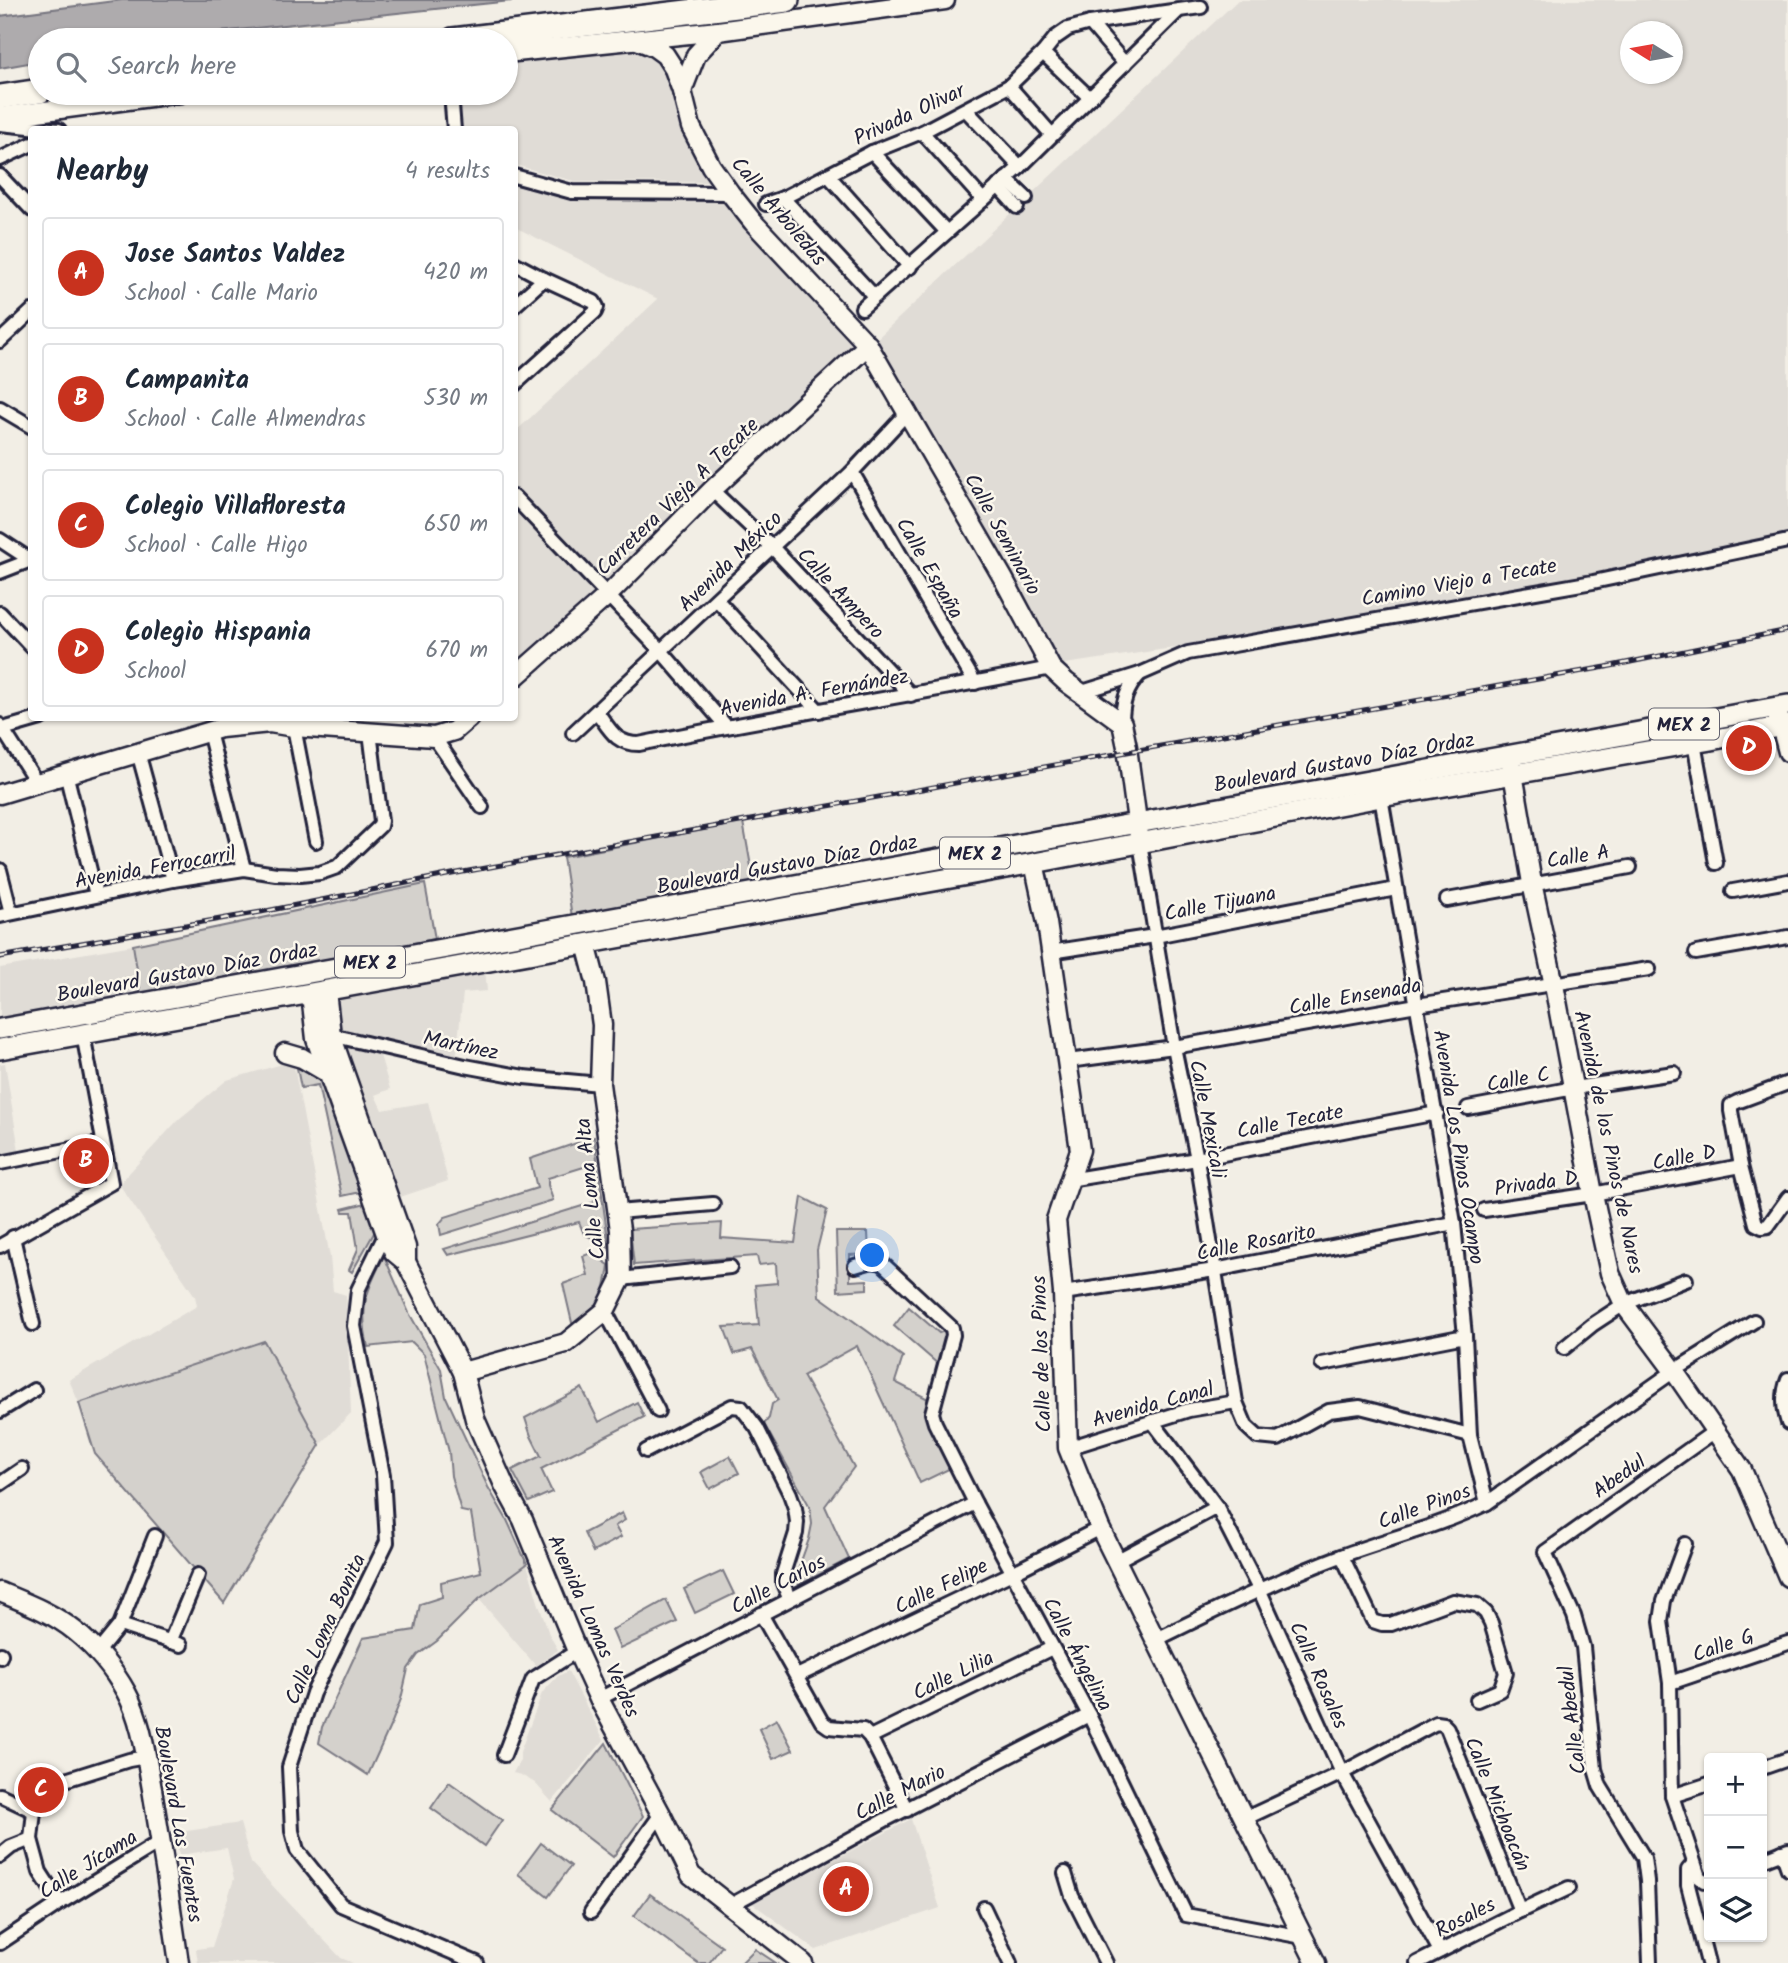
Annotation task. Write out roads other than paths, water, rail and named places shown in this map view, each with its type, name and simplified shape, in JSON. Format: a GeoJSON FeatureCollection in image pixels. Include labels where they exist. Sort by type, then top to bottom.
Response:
{"type":"FeatureCollection","features":[{"type":"Feature","properties":{"kind":"highway"},"geometry":{"type":"LineString","coordinates":[[518,32],[788,0]]}},
{"type":"Feature","properties":{"kind":"highway"},"geometry":{"type":"LineString","coordinates":[[0,97],[28,93]]}},
{"type":"Feature","properties":{"kind":"main road","name":"Boulevard Gustavo Díaz Ordaz"},"geometry":{"type":"LineString","coordinates":[[0,1049],[586,944],[741,905],[1034,863],[1139,833],[1381,797],[1512,765],[1694,743],[1783,716]]}},
{"type":"Feature","properties":{"kind":"main road","name":"Boulevard Gustavo Díaz Ordaz"},"geometry":{"type":"LineString","coordinates":[[0,1029],[741,905],[1783,716]]}},
{"type":"Feature","properties":{"kind":"street"},"geometry":{"type":"LineString","coordinates":[[518,52],[718,31],[945,0]]}},
{"type":"Feature","properties":{"kind":"street","name":"Privada Olivar"},"geometry":{"type":"LineString","coordinates":[[766,204],[783,198],[872,152],[922,132],[1009,86],[1055,38],[1068,29],[1090,23],[1201,7]]}},
{"type":"Feature","properties":{"kind":"street"},"geometry":{"type":"LineString","coordinates":[[862,308],[1020,167],[1179,10]]}},
{"type":"Feature","properties":{"kind":"street"},"geometry":{"type":"LineString","coordinates":[[1090,23],[1125,64]]}},
{"type":"Feature","properties":{"kind":"street"},"geometry":{"type":"LineString","coordinates":[[682,90],[696,55],[718,31]]}},
{"type":"Feature","properties":{"kind":"street","name":"Calle Arboledas"},"geometry":{"type":"LineString","coordinates":[[637,40],[665,55],[674,69],[691,127],[710,166],[730,193],[752,222],[868,345]]}},
{"type":"Feature","properties":{"kind":"street"},"geometry":{"type":"LineString","coordinates":[[1043,53],[1090,98]]}},
{"type":"Feature","properties":{"kind":"street"},"geometry":{"type":"LineString","coordinates":[[1009,86],[1052,135]]}},
{"type":"Feature","properties":{"kind":"street"},"geometry":{"type":"LineString","coordinates":[[0,117],[90,105]]}},
{"type":"Feature","properties":{"kind":"street"},"geometry":{"type":"LineString","coordinates":[[452,105],[454,126]]}},
{"type":"Feature","properties":{"kind":"street"},"geometry":{"type":"LineString","coordinates":[[966,110],[1020,167]]}},
{"type":"Feature","properties":{"kind":"street"},"geometry":{"type":"LineString","coordinates":[[0,124],[28,127]]}},
{"type":"Feature","properties":{"kind":"street"},"geometry":{"type":"LineString","coordinates":[[922,132],[983,200]]}},
{"type":"Feature","properties":{"kind":"street"},"geometry":{"type":"LineString","coordinates":[[0,159],[28,146]]}},
{"type":"Feature","properties":{"kind":"street"},"geometry":{"type":"LineString","coordinates":[[872,152],[947,232]]}},
{"type":"Feature","properties":{"kind":"street"},"geometry":{"type":"LineString","coordinates":[[828,175],[910,267]]}},
{"type":"Feature","properties":{"kind":"street"},"geometry":{"type":"LineString","coordinates":[[0,176],[28,206]]}},
{"type":"Feature","properties":{"kind":"street"},"geometry":{"type":"LineString","coordinates":[[518,177],[572,192],[730,193]]}},
{"type":"Feature","properties":{"kind":"street"},"geometry":{"type":"LineString","coordinates":[[1002,183],[1017,198]]}},
{"type":"Feature","properties":{"kind":"street"},"geometry":{"type":"LineString","coordinates":[[783,198],[874,296]]}},
{"type":"Feature","properties":{"kind":"street"},"geometry":{"type":"LineString","coordinates":[[518,265],[594,302],[597,307],[595,312],[518,381]]}},
{"type":"Feature","properties":{"kind":"street"},"geometry":{"type":"LineString","coordinates":[[518,302],[544,279]]}},
{"type":"Feature","properties":{"kind":"street"},"geometry":{"type":"LineString","coordinates":[[1,336],[28,314]]}},
{"type":"Feature","properties":{"kind":"street","name":"Calle Seminario"},"geometry":{"type":"LineString","coordinates":[[868,345],[1003,578],[1051,668],[1122,723]]}},
{"type":"Feature","properties":{"kind":"street","name":"Carretera Vieja A Tecate"},"geometry":{"type":"LineString","coordinates":[[518,674],[608,595],[712,491],[868,345]]}},
{"type":"Feature","properties":{"kind":"street"},"geometry":{"type":"LineString","coordinates":[[0,408],[28,421]]}},
{"type":"Feature","properties":{"kind":"street","name":"Avenida México"},"geometry":{"type":"LineString","coordinates":[[573,733],[852,472],[908,412]]}},
{"type":"Feature","properties":{"kind":"street","name":"Calle España"},"geometry":{"type":"LineString","coordinates":[[852,472],[975,683]]}},
{"type":"Feature","properties":{"kind":"street","name":"Calle Ampero"},"geometry":{"type":"LineString","coordinates":[[712,491],[772,547],[911,695]]}},
{"type":"Feature","properties":{"kind":"street"},"geometry":{"type":"LineString","coordinates":[[518,501],[662,652],[726,726]]}},
{"type":"Feature","properties":{"kind":"street"},"geometry":{"type":"LineString","coordinates":[[0,540],[28,559]]}},
{"type":"Feature","properties":{"kind":"street","name":"Camino Viejo a Tecate"},"geometry":{"type":"LineString","coordinates":[[1082,692],[1140,674],[1188,653],[1593,582],[1788,541]]}},
{"type":"Feature","properties":{"kind":"street"},"geometry":{"type":"LineString","coordinates":[[0,572],[28,562]]}},
{"type":"Feature","properties":{"kind":"street"},"geometry":{"type":"LineString","coordinates":[[717,600],[819,711]]}},
{"type":"Feature","properties":{"kind":"street"},"geometry":{"type":"LineString","coordinates":[[0,612],[28,643]]}},
{"type":"Feature","properties":{"kind":"street","name":"Avenida A. Fernández"},"geometry":{"type":"LineString","coordinates":[[597,712],[619,740],[628,744],[639,744],[1051,668]]}},
{"type":"Feature","properties":{"kind":"street"},"geometry":{"type":"LineString","coordinates":[[1139,833],[1122,723],[1125,695],[1140,674]]}},
{"type":"Feature","properties":{"kind":"street"},"geometry":{"type":"LineString","coordinates":[[1783,716],[1788,752]]}},
{"type":"Feature","properties":{"kind":"street"},"geometry":{"type":"LineString","coordinates":[[28,721],[1,727],[37,783]]}},
{"type":"Feature","properties":{"kind":"street"},"geometry":{"type":"LineString","coordinates":[[0,793],[138,752],[213,726],[259,721]]}},
{"type":"Feature","properties":{"kind":"street"},"geometry":{"type":"LineString","coordinates":[[272,721],[294,727],[433,737],[454,731],[466,721]]}},
{"type":"Feature","properties":{"kind":"street"},"geometry":{"type":"LineString","coordinates":[[213,726],[244,869]]}},
{"type":"Feature","properties":{"kind":"street"},"geometry":{"type":"LineString","coordinates":[[294,727],[316,841]]}},
{"type":"Feature","properties":{"kind":"street","name":"Avenida Ferrocarril"},"geometry":{"type":"LineString","coordinates":[[6,914],[173,880],[244,869],[300,875],[320,873],[337,867],[382,821],[370,732]]}},
{"type":"Feature","properties":{"kind":"street"},"geometry":{"type":"LineString","coordinates":[[433,737],[482,807]]}},
{"type":"Feature","properties":{"kind":"street"},"geometry":{"type":"LineString","coordinates":[[1694,743],[1716,863]]}},
{"type":"Feature","properties":{"kind":"street"},"geometry":{"type":"LineString","coordinates":[[138,752],[173,880]]}},
{"type":"Feature","properties":{"kind":"street","name":"Avenida de los Pinos de Nares"},"geometry":{"type":"LineString","coordinates":[[1512,765],[1532,883],[1610,1273],[1624,1304],[1742,1470],[1788,1577]]}},
{"type":"Feature","properties":{"kind":"street"},"geometry":{"type":"LineString","coordinates":[[66,773],[96,895]]}},
{"type":"Feature","properties":{"kind":"street","name":"Avenida Los Pinos Ocampo"},"geometry":{"type":"LineString","coordinates":[[1381,797],[1454,1223],[1465,1336],[1470,1435],[1487,1503]]}},
{"type":"Feature","properties":{"kind":"street","name":"Calle Mexicali"},"geometry":{"type":"LineString","coordinates":[[1139,833],[1174,1046],[1197,1159],[1236,1402]]}},
{"type":"Feature","properties":{"kind":"street","name":"Calle de los Pinos"},"geometry":{"type":"LineString","coordinates":[[1034,863],[1051,952],[1080,1150],[1056,1220],[1063,1293],[1068,1448],[1100,1528],[1316,1963]]}},
{"type":"Feature","properties":{"kind":"street","name":"Calle A"},"geometry":{"type":"LineString","coordinates":[[1447,900],[1630,867]]}},
{"type":"Feature","properties":{"kind":"street"},"geometry":{"type":"LineString","coordinates":[[0,870],[6,914]]}},
{"type":"Feature","properties":{"kind":"street"},"geometry":{"type":"LineString","coordinates":[[1733,891],[1788,881]]}},
{"type":"Feature","properties":{"kind":"street","name":"Calle Tijuana"},"geometry":{"type":"LineString","coordinates":[[1051,952],[1155,936],[1396,889]]}},
{"type":"Feature","properties":{"kind":"street"},"geometry":{"type":"LineString","coordinates":[[1696,953],[1788,937]]}},
{"type":"Feature","properties":{"kind":"street","name":"Calle Loma Alta"},"geometry":{"type":"LineString","coordinates":[[463,1373],[566,1343],[605,1311],[621,1279],[620,1230],[600,1084],[601,1025],[596,982],[586,944]]}},
{"type":"Feature","properties":{"kind":"street","name":"Calle Ensenada"},"geometry":{"type":"LineString","coordinates":[[1068,1061],[1649,969]]}},
{"type":"Feature","properties":{"kind":"street","name":"Avenida Lomas Verdes"},"geometry":{"type":"LineString","coordinates":[[318,992],[326,1072],[386,1234],[394,1252],[406,1262],[463,1373],[475,1419],[523,1520],[599,1699],[691,1875],[803,1963]]}},
{"type":"Feature","properties":{"kind":"street"},"geometry":{"type":"LineString","coordinates":[[0,1246],[111,1183],[83,1034]]}},
{"type":"Feature","properties":{"kind":"street","name":"Avenida Lomas Verdes"},"geometry":{"type":"LineString","coordinates":[[323,1037],[406,1247],[406,1262]]}},
{"type":"Feature","properties":{"kind":"street","name":"Martínez"},"geometry":{"type":"LineString","coordinates":[[323,1037],[500,1073],[600,1084]]}},
{"type":"Feature","properties":{"kind":"street"},"geometry":{"type":"LineString","coordinates":[[285,1053],[302,1058],[326,1072]]}},
{"type":"Feature","properties":{"kind":"street","name":"Calle C"},"geometry":{"type":"LineString","coordinates":[[1468,1108],[1674,1073]]}},
{"type":"Feature","properties":{"kind":"street"},"geometry":{"type":"LineString","coordinates":[[1788,1083],[1731,1105],[1741,1166],[1756,1224],[1768,1226],[1788,1198]]}},
{"type":"Feature","properties":{"kind":"street","name":"Calle Tecate"},"geometry":{"type":"LineString","coordinates":[[1068,1180],[1197,1159],[1437,1112]]}},
{"type":"Feature","properties":{"kind":"street"},"geometry":{"type":"LineString","coordinates":[[0,1163],[103,1143]]}},
{"type":"Feature","properties":{"kind":"street","name":"Calle D"},"geometry":{"type":"LineString","coordinates":[[1593,1194],[1741,1166]]}},
{"type":"Feature","properties":{"kind":"street","name":"Privada D"},"geometry":{"type":"LineString","coordinates":[[1484,1210],[1593,1194]]}},
{"type":"Feature","properties":{"kind":"street"},"geometry":{"type":"LineString","coordinates":[[617,1212],[713,1204]]}},
{"type":"Feature","properties":{"kind":"street","name":"Calle Loma Bonita"},"geometry":{"type":"LineString","coordinates":[[394,1216],[358,1290],[354,1326],[383,1475],[387,1542],[313,1693],[289,1767],[292,1831],[297,1850],[341,1905],[477,1963]]}},
{"type":"Feature","properties":{"kind":"street","name":"Calle Rosarito"},"geometry":{"type":"LineString","coordinates":[[1063,1293],[1215,1270],[1454,1223]]}},
{"type":"Feature","properties":{"kind":"street"},"geometry":{"type":"LineString","coordinates":[[13,1237],[33,1324]]}},
{"type":"Feature","properties":{"kind":"street","name":"Calle Ángelina"},"geometry":{"type":"LineString","coordinates":[[855,1266],[872,1261],[882,1263],[952,1328],[953,1335],[932,1413],[935,1423],[1089,1715],[1186,1915],[1303,1937]]}},
{"type":"Feature","properties":{"kind":"street"},"geometry":{"type":"LineString","coordinates":[[621,1279],[730,1268]]}},
{"type":"Feature","properties":{"kind":"street"},"geometry":{"type":"LineString","coordinates":[[1564,1348],[1624,1304],[1686,1280]]}},
{"type":"Feature","properties":{"kind":"street"},"geometry":{"type":"LineString","coordinates":[[605,1311],[658,1411]]}},
{"type":"Feature","properties":{"kind":"street","name":"Calle Pinos"},"geometry":{"type":"LineString","coordinates":[[1155,1640],[1259,1589],[1342,1556],[1455,1519],[1487,1503],[1674,1371],[1754,1321]]}},
{"type":"Feature","properties":{"kind":"street"},"geometry":{"type":"LineString","coordinates":[[1322,1364],[1465,1336]]}},
{"type":"Feature","properties":{"kind":"street"},"geometry":{"type":"LineString","coordinates":[[1788,1379],[1783,1403],[1788,1423]]}},
{"type":"Feature","properties":{"kind":"street"},"geometry":{"type":"LineString","coordinates":[[0,1411],[34,1390]]}},
{"type":"Feature","properties":{"kind":"street","name":"Avenida Canal"},"geometry":{"type":"LineString","coordinates":[[1068,1448],[1189,1410],[1236,1402],[1246,1426],[1258,1437],[1278,1439],[1329,1411],[1360,1407],[1470,1435]]}},
{"type":"Feature","properties":{"kind":"street"},"geometry":{"type":"LineString","coordinates":[[646,1451],[729,1407],[741,1407],[757,1428],[795,1508],[796,1533],[783,1574],[783,1583],[789,1598]]}},
{"type":"Feature","properties":{"kind":"street","name":"Calle Rosales"},"geometry":{"type":"LineString","coordinates":[[1152,1421],[1217,1507],[1259,1589],[1342,1773],[1440,1951]]}},
{"type":"Feature","properties":{"kind":"street","name":"Abedul"},"geometry":{"type":"LineString","coordinates":[[1545,1552],[1715,1431]]}},
{"type":"Feature","properties":{"kind":"street"},"geometry":{"type":"LineString","coordinates":[[0,1484],[22,1469]]}},
{"type":"Feature","properties":{"kind":"street","name":"Calle Carlos"},"geometry":{"type":"LineString","coordinates":[[599,1699],[975,1503]]}},
{"type":"Feature","properties":{"kind":"street"},"geometry":{"type":"LineString","coordinates":[[1116,1561],[1217,1507]]}},
{"type":"Feature","properties":{"kind":"street","name":"Calle Felipe"},"geometry":{"type":"LineString","coordinates":[[797,1676],[1100,1528]]}},
{"type":"Feature","properties":{"kind":"street"},"geometry":{"type":"LineString","coordinates":[[98,1652],[120,1625],[155,1536]]}},
{"type":"Feature","properties":{"kind":"street"},"geometry":{"type":"LineString","coordinates":[[1685,1544],[1664,1601],[1661,1621],[1670,1683],[1672,1796],[1699,1877],[1704,1879]]}},
{"type":"Feature","properties":{"kind":"street","name":"Calle Abedul"},"geometry":{"type":"LineString","coordinates":[[1545,1552],[1574,1616],[1583,1647],[1595,1769],[1600,1786],[1644,1858],[1650,1963]]}},
{"type":"Feature","properties":{"kind":"street"},"geometry":{"type":"LineString","coordinates":[[1342,1556],[1373,1621],[1391,1624],[1452,1601],[1477,1605],[1486,1613],[1506,1673],[1500,1690],[1477,1700]]}},
{"type":"Feature","properties":{"kind":"street"},"geometry":{"type":"LineString","coordinates":[[120,1625],[176,1644],[198,1576]]}},
{"type":"Feature","properties":{"kind":"street","name":"Boulevard Las Fuentes"},"geometry":{"type":"LineString","coordinates":[[0,1592],[51,1614],[76,1631],[98,1652],[127,1692],[139,1723],[146,1757],[179,1963]]}},
{"type":"Feature","properties":{"kind":"street"},"geometry":{"type":"LineString","coordinates":[[761,1614],[822,1723],[829,1727],[863,1730],[870,1737],[907,1810]]}},
{"type":"Feature","properties":{"kind":"street","name":"Calle G"},"geometry":{"type":"LineString","coordinates":[[1670,1683],[1788,1643]]}},
{"type":"Feature","properties":{"kind":"street","name":"Calle Lilia"},"geometry":{"type":"LineString","coordinates":[[870,1737],[1052,1648]]}},
{"type":"Feature","properties":{"kind":"street"},"geometry":{"type":"LineString","coordinates":[[504,1755],[533,1679],[577,1651]]}},
{"type":"Feature","properties":{"kind":"street","name":"Calle Mario"},"geometry":{"type":"LineString","coordinates":[[729,1906],[885,1820],[1089,1715]]}},
{"type":"Feature","properties":{"kind":"street","name":"Calle Michoacán"},"geometry":{"type":"LineString","coordinates":[[1244,1819],[1342,1773],[1436,1723],[1443,1724],[1447,1728],[1520,1911]]}},
{"type":"Feature","properties":{"kind":"street"},"geometry":{"type":"LineString","coordinates":[[60,1903],[40,1872],[31,1839],[34,1811],[45,1796],[62,1781],[146,1757]]}},
{"type":"Feature","properties":{"kind":"street"},"geometry":{"type":"LineString","coordinates":[[1767,1766],[1788,1759]]}},
{"type":"Feature","properties":{"kind":"street"},"geometry":{"type":"LineString","coordinates":[[1672,1796],[1704,1786]]}},
{"type":"Feature","properties":{"kind":"street"},"geometry":{"type":"LineString","coordinates":[[0,1796],[34,1811]]}},
{"type":"Feature","properties":{"kind":"street"},"geometry":{"type":"LineString","coordinates":[[591,1912],[661,1814]]}},
{"type":"Feature","properties":{"kind":"street"},"geometry":{"type":"LineString","coordinates":[[0,1856],[11,1847],[31,1839]]}},
{"type":"Feature","properties":{"kind":"street","name":"Calle Jícama"},"geometry":{"type":"LineString","coordinates":[[0,1943],[161,1841]]}},
{"type":"Feature","properties":{"kind":"street"},"geometry":{"type":"LineString","coordinates":[[1767,1858],[1785,1851],[1788,1869]]}},
{"type":"Feature","properties":{"kind":"street"},"geometry":{"type":"LineString","coordinates":[[1694,1863],[1688,1870],[1688,1885],[1708,1963]]}},
{"type":"Feature","properties":{"kind":"street"},"geometry":{"type":"LineString","coordinates":[[1065,1873],[1072,1896],[1106,1963]]}},
{"type":"Feature","properties":{"kind":"street","name":"Rosales"},"geometry":{"type":"LineString","coordinates":[[1418,1963],[1569,1888]]}},
{"type":"Feature","properties":{"kind":"street"},"geometry":{"type":"LineString","coordinates":[[984,1908],[1010,1963]]}},
{"type":"Feature","properties":{"kind":"railway"},"geometry":{"type":"LineString","coordinates":[[0,957],[1606,667],[1788,630]]}},
{"type":"Feature","properties":{"kind":"place","name":"Colegio Hispania"},"geometry":{"type":"Point","coordinates":[1749,748]}},
{"type":"Feature","properties":{"kind":"place","name":"Campanita"},"geometry":{"type":"Point","coordinates":[86,1161]}},
{"type":"Feature","properties":{"kind":"place","name":"Colegio Villafloresta"},"geometry":{"type":"Point","coordinates":[41,1790]}},
{"type":"Feature","properties":{"kind":"place","name":"Jose Santos Valdez"},"geometry":{"type":"Point","coordinates":[846,1889]}}]}
